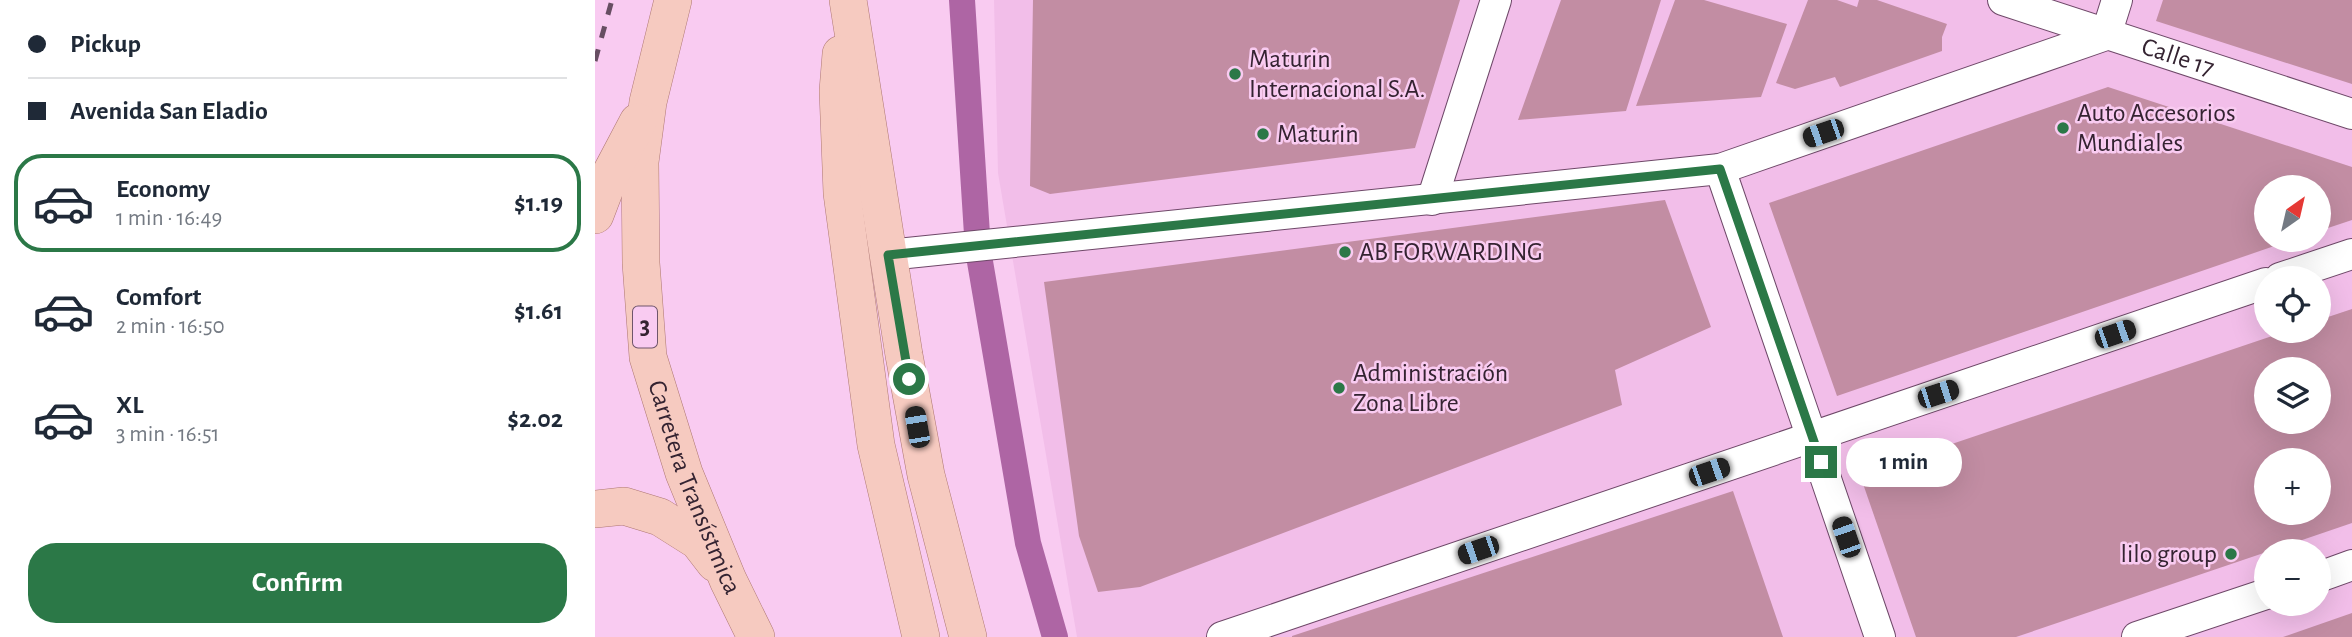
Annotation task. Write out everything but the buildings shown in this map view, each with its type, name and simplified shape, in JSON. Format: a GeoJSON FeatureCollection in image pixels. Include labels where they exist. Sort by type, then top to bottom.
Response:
{"type":"FeatureCollection","features":[{"type":"Feature","properties":{"kind":"main road","name":"Carretera Transístmica"},"geometry":{"type":"LineString","coordinates":[[673,0],[648,102],[640,162],[643,309],[648,358],[684,473],[728,580],[756,637]]}},
{"type":"Feature","properties":{"kind":"main road"},"geometry":{"type":"LineString","coordinates":[[846,0],[838,91],[842,193],[876,444],[922,637]]}},
{"type":"Feature","properties":{"kind":"main road"},"geometry":{"type":"LineString","coordinates":[[846,0],[926,475],[968,637]]}},
{"type":"Feature","properties":{"kind":"main road"},"geometry":{"type":"LineString","coordinates":[[595,215],[611,173],[648,102]]}},
{"type":"Feature","properties":{"kind":"main road"},"geometry":{"type":"LineString","coordinates":[[595,509],[624,506],[660,517],[698,541],[728,580]]}},
{"type":"Feature","properties":{"kind":"street"},"geometry":{"type":"LineString","coordinates":[[1432,200],[1496,0]]}},
{"type":"Feature","properties":{"kind":"street","name":"Calle 17"},"geometry":{"type":"LineString","coordinates":[[2003,0],[2352,114]]}},
{"type":"Feature","properties":{"kind":"street"},"geometry":{"type":"LineString","coordinates":[[888,255],[1720,169],[2106,35],[2117,0]]}},
{"type":"Feature","properties":{"kind":"street"},"geometry":{"type":"LineString","coordinates":[[1720,169],[1880,637]]}},
{"type":"Feature","properties":{"kind":"street"},"geometry":{"type":"LineString","coordinates":[[2316,266],[2352,254]]}},
{"type":"Feature","properties":{"kind":"street"},"geometry":{"type":"LineString","coordinates":[[1222,637],[2254,287]]}},
{"type":"Feature","properties":{"kind":"street"},"geometry":{"type":"LineString","coordinates":[[2331,573],[2352,565]]}},
{"type":"Feature","properties":{"kind":"street"},"geometry":{"type":"LineString","coordinates":[[2137,637],[2254,598]]}},
{"type":"Feature","properties":{"kind":"shaded area"},"geometry":{"type":"Polygon","coordinates":[[[994,0],[2352,0],[2352,637],[1077,637],[998,173],[994,0]]]}},
{"type":"Feature","properties":{"kind":"waterway"},"geometry":{"type":"LineString","coordinates":[[962,0],[978,250],[1028,543],[1055,637]]}},
{"type":"Feature","properties":{"kind":"railway"},"geometry":{"type":"LineString","coordinates":[[595,61],[612,0]]}},
{"type":"Feature","properties":{"kind":"place","name":"Maturin Internacional S.A."},"geometry":{"type":"Point","coordinates":[1235,74]}},
{"type":"Feature","properties":{"kind":"place","name":"Auto Accesorios Mundiales"},"geometry":{"type":"Point","coordinates":[2063,128]}},
{"type":"Feature","properties":{"kind":"place","name":"Maturin"},"geometry":{"type":"Point","coordinates":[1263,134]}},
{"type":"Feature","properties":{"kind":"place","name":"AB FORWARDING"},"geometry":{"type":"Point","coordinates":[1345,252]}},
{"type":"Feature","properties":{"kind":"place","name":"Administración Zona Libre"},"geometry":{"type":"Point","coordinates":[1339,388]}},
{"type":"Feature","properties":{"kind":"place","name":"lilo group"},"geometry":{"type":"Point","coordinates":[2231,554]}},
{"type":"Feature","properties":{"kind":"route"},"geometry":{"type":"LineString","coordinates":[[909,379],[888,255],[1720,169],[1821,462]]}}]}
